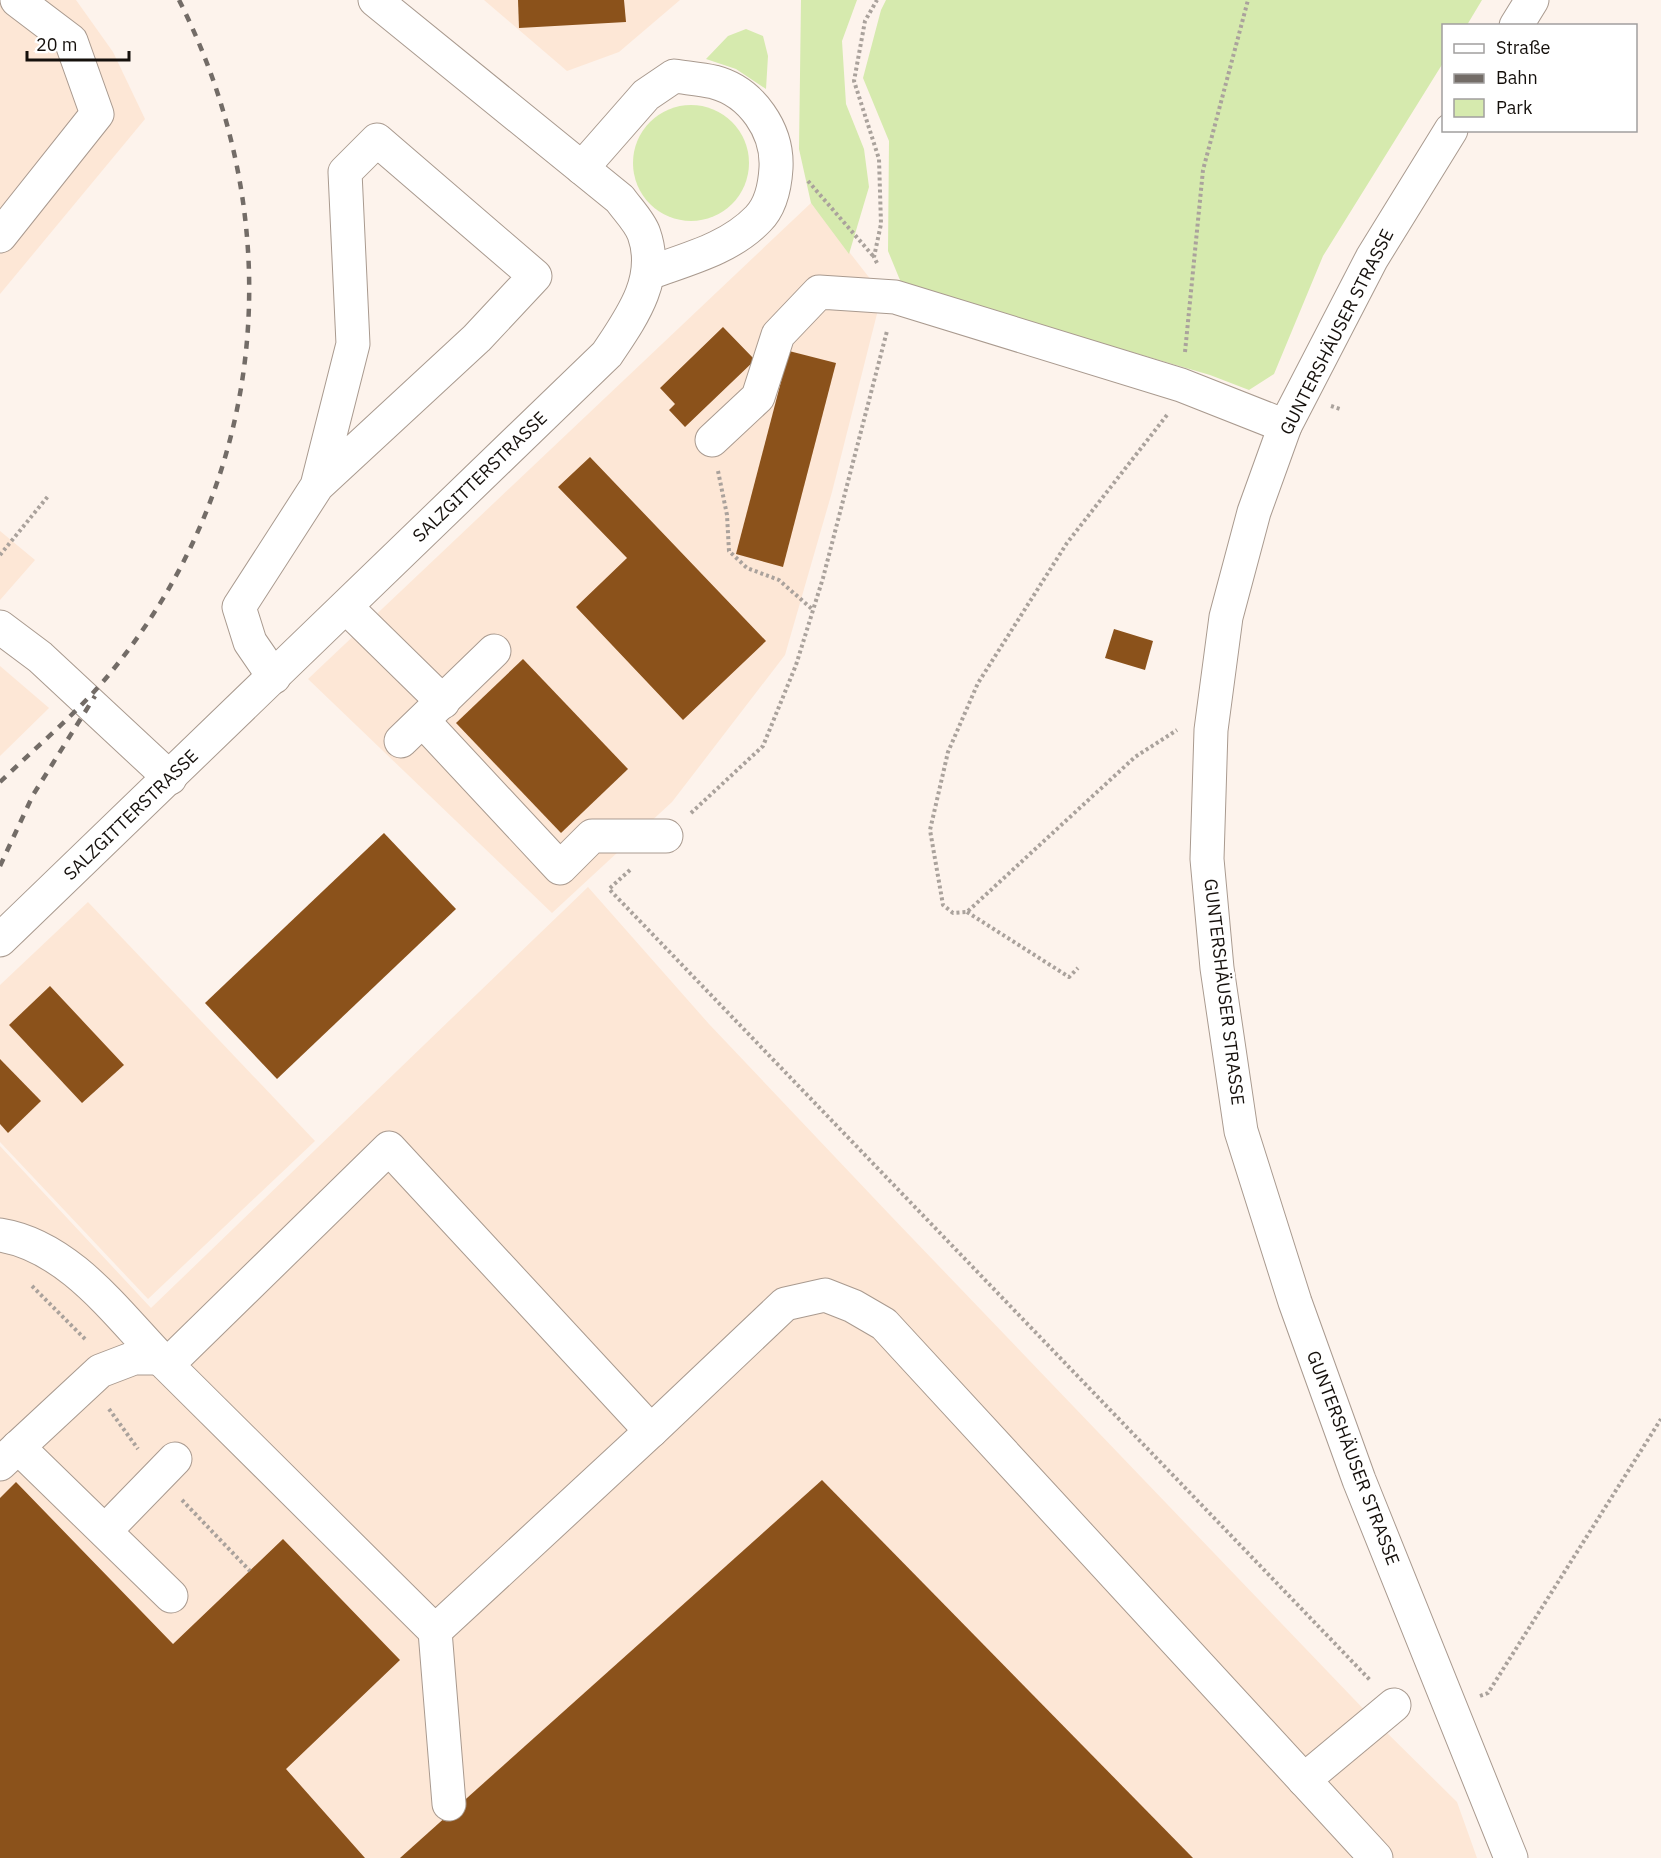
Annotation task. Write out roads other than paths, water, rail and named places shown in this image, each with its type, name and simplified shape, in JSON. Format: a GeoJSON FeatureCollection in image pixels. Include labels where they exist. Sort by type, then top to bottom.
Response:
{"type":"FeatureCollection","features":[{"type":"Feature","properties":{"kind":"street"},"geometry":{"type":"LineString","coordinates":[[0,236],[97,114],[71,41],[17,0]]}},
{"type":"Feature","properties":{"kind":"street","name":"SALZGITTERSTRASSE"},"geometry":{"type":"LineString","coordinates":[[0,940],[607,354],[636,311],[649,273],[644,233],[620,199],[375,0]]}},
{"type":"Feature","properties":{"kind":"street"},"geometry":{"type":"LineString","coordinates":[[1517,24],[1532,0]]}},
{"type":"Feature","properties":{"kind":"street"},"geometry":{"type":"LineString","coordinates":[[582,168],[646,95],[674,76],[716,82],[748,100],[771,131],[777,152],[775,188],[760,217],[731,242],[649,273]]}},
{"type":"Feature","properties":{"kind":"street","name":"GUNTERSHÄUSER STRASSE"},"geometry":{"type":"LineString","coordinates":[[1450,132],[1372,258],[1285,426],[1254,512],[1226,617],[1211,730],[1207,859],[1217,968],[1241,1131],[1295,1302],[1359,1480],[1511,1858]]}},
{"type":"Feature","properties":{"kind":"street"},"geometry":{"type":"LineString","coordinates":[[274,677],[250,642],[239,607],[317,486],[477,338],[535,276],[377,140],[345,172],[353,344],[317,486]]}},
{"type":"Feature","properties":{"kind":"street"},"geometry":{"type":"LineString","coordinates":[[712,440],[758,397],[778,335],[819,292],[895,297],[1182,385],[1285,426]]}},
{"type":"Feature","properties":{"kind":"street"},"geometry":{"type":"LineString","coordinates":[[346,607],[422,721],[560,868],[592,836],[666,836]]}},
{"type":"Feature","properties":{"kind":"street"},"geometry":{"type":"LineString","coordinates":[[0,627],[40,657],[170,778]]}},
{"type":"Feature","properties":{"kind":"street"},"geometry":{"type":"LineString","coordinates":[[422,721],[494,651]]}},
{"type":"Feature","properties":{"kind":"street"},"geometry":{"type":"LineString","coordinates":[[171,1596],[105,1531],[9,1456],[100,1371],[134,1358],[163,1361],[389,1148],[651,1431]]}},
{"type":"Feature","properties":{"kind":"street"},"geometry":{"type":"LineString","coordinates":[[0,1235],[40,1247],[77,1273],[435,1631],[449,1804]]}},
{"type":"Feature","properties":{"kind":"street"},"geometry":{"type":"LineString","coordinates":[[435,1631],[785,1304],[825,1295],[853,1306],[884,1324],[1376,1858]]}},
{"type":"Feature","properties":{"kind":"street"},"geometry":{"type":"LineString","coordinates":[[105,1531],[175,1459]]}},
{"type":"Feature","properties":{"kind":"street"},"geometry":{"type":"LineString","coordinates":[[1304,1780],[1394,1705]]}},
{"type":"Feature","properties":{"kind":"railway"},"geometry":{"type":"LineString","coordinates":[[0,782],[95,691],[161,601],[202,521],[231,437],[246,350],[249,261],[238,173],[215,85],[179,0]]}},
{"type":"Feature","properties":{"kind":"railway"},"geometry":{"type":"LineString","coordinates":[[0,866],[33,795],[95,696]]}}]}
